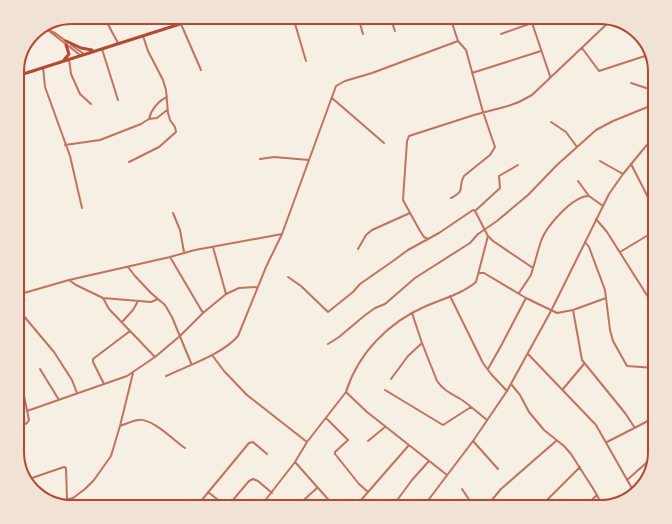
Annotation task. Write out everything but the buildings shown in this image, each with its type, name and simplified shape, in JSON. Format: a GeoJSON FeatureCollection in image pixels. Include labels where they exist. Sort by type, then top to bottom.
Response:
{"type":"FeatureCollection","features":[{"type":"Feature","properties":{"kind":"highway"},"geometry":{"type":"LineString","coordinates":[[24,74],[181,24]]}},
{"type":"Feature","properties":{"kind":"highway"},"geometry":{"type":"LineString","coordinates":[[66,43],[86,50],[96,50]]}},
{"type":"Feature","properties":{"kind":"highway"},"geometry":{"type":"LineString","coordinates":[[61,62],[69,54],[66,43]]}},
{"type":"Feature","properties":{"kind":"street"},"geometry":{"type":"LineString","coordinates":[[108,24],[118,43]]}},
{"type":"Feature","properties":{"kind":"street"},"geometry":{"type":"LineString","coordinates":[[181,24],[201,70]]}},
{"type":"Feature","properties":{"kind":"street"},"geometry":{"type":"LineString","coordinates":[[295,24],[306,61]]}},
{"type":"Feature","properties":{"kind":"street"},"geometry":{"type":"LineString","coordinates":[[360,24],[363,34]]}},
{"type":"Feature","properties":{"kind":"street"},"geometry":{"type":"LineString","coordinates":[[392,24],[395,31]]}},
{"type":"Feature","properties":{"kind":"street"},"geometry":{"type":"LineString","coordinates":[[451,198],[461,191],[461,180],[464,176],[490,155],[495,147],[483,112],[466,50],[458,41],[452,24]]}},
{"type":"Feature","properties":{"kind":"street"},"geometry":{"type":"LineString","coordinates":[[501,34],[529,24]]}},
{"type":"Feature","properties":{"kind":"street"},"geometry":{"type":"LineString","coordinates":[[532,24],[550,76]]}},
{"type":"Feature","properties":{"kind":"street"},"geometry":{"type":"LineString","coordinates":[[428,239],[424,237],[403,200],[408,138],[413,134],[483,112],[508,106],[532,95],[550,76],[607,24]]}},
{"type":"Feature","properties":{"kind":"street"},"geometry":{"type":"LineString","coordinates":[[48,30],[84,54]]}},
{"type":"Feature","properties":{"kind":"street"},"geometry":{"type":"LineString","coordinates":[[129,162],[159,147],[174,134],[176,130],[170,120],[167,110],[163,80],[148,51],[143,36]]}},
{"type":"Feature","properties":{"kind":"street"},"geometry":{"type":"LineString","coordinates":[[166,376],[212,355],[235,340],[238,336],[282,234],[336,86],[458,41]]}},
{"type":"Feature","properties":{"kind":"street"},"geometry":{"type":"LineString","coordinates":[[66,43],[80,56]]}},
{"type":"Feature","properties":{"kind":"street"},"geometry":{"type":"LineString","coordinates":[[582,48],[599,72],[645,57]]}},
{"type":"Feature","properties":{"kind":"street"},"geometry":{"type":"LineString","coordinates":[[102,49],[118,100]]}},
{"type":"Feature","properties":{"kind":"street"},"geometry":{"type":"LineString","coordinates":[[472,73],[541,51]]}},
{"type":"Feature","properties":{"kind":"street"},"geometry":{"type":"LineString","coordinates":[[69,59],[71,74],[80,94],[91,104]]}},
{"type":"Feature","properties":{"kind":"street"},"geometry":{"type":"LineString","coordinates":[[42,68],[45,87],[66,145],[82,208]]}},
{"type":"Feature","properties":{"kind":"street"},"geometry":{"type":"LineString","coordinates":[[631,83],[648,89]]}},
{"type":"Feature","properties":{"kind":"street"},"geometry":{"type":"LineString","coordinates":[[149,119],[157,105],[166,97]]}},
{"type":"Feature","properties":{"kind":"street"},"geometry":{"type":"LineString","coordinates":[[332,98],[384,143]]}},
{"type":"Feature","properties":{"kind":"street"},"geometry":{"type":"LineString","coordinates":[[328,344],[339,337],[364,316],[384,304],[415,278],[470,243],[528,195],[596,130],[604,125],[648,107]]}},
{"type":"Feature","properties":{"kind":"street"},"geometry":{"type":"LineString","coordinates":[[66,145],[100,140],[141,124],[149,119],[157,118],[167,110]]}},
{"type":"Feature","properties":{"kind":"street"},"geometry":{"type":"LineString","coordinates":[[551,122],[566,132],[577,147]]}},
{"type":"Feature","properties":{"kind":"street"},"geometry":{"type":"LineString","coordinates":[[428,500],[473,441],[507,391],[551,311],[603,206],[623,174],[648,143]]}},
{"type":"Feature","properties":{"kind":"street"},"geometry":{"type":"LineString","coordinates":[[260,159],[274,157],[309,160]]}},
{"type":"Feature","properties":{"kind":"street"},"geometry":{"type":"LineString","coordinates":[[600,161],[623,174]]}},
{"type":"Feature","properties":{"kind":"street"},"geometry":{"type":"LineString","coordinates":[[631,164],[648,197]]}},
{"type":"Feature","properties":{"kind":"street"},"geometry":{"type":"LineString","coordinates":[[288,276],[301,286],[328,312],[353,292],[360,284],[408,250],[451,225],[471,210],[475,211],[500,188],[499,176],[518,165]]}},
{"type":"Feature","properties":{"kind":"street"},"geometry":{"type":"LineString","coordinates":[[578,181],[589,196],[603,206]]}},
{"type":"Feature","properties":{"kind":"street"},"geometry":{"type":"LineString","coordinates":[[519,293],[534,268],[545,233],[571,204],[578,199],[589,196]]}},
{"type":"Feature","properties":{"kind":"street"},"geometry":{"type":"LineString","coordinates":[[475,211],[484,230],[493,241],[534,268]]}},
{"type":"Feature","properties":{"kind":"street"},"geometry":{"type":"LineString","coordinates":[[173,213],[180,230],[184,253]]}},
{"type":"Feature","properties":{"kind":"street"},"geometry":{"type":"LineString","coordinates":[[358,249],[366,235],[372,230],[410,213]]}},
{"type":"Feature","properties":{"kind":"street"},"geometry":{"type":"LineString","coordinates":[[596,219],[607,232],[648,297]]}},
{"type":"Feature","properties":{"kind":"street"},"geometry":{"type":"LineString","coordinates":[[24,293],[69,280],[213,246],[282,234]]}},
{"type":"Feature","properties":{"kind":"street"},"geometry":{"type":"LineString","coordinates":[[620,252],[648,235]]}},
{"type":"Feature","properties":{"kind":"street"},"geometry":{"type":"LineString","coordinates":[[266,500],[295,462],[307,442],[346,392],[365,353],[374,343],[388,330],[412,313],[472,286],[476,282],[488,236]]}},
{"type":"Feature","properties":{"kind":"street"},"geometry":{"type":"LineString","coordinates":[[585,242],[589,247],[606,298],[613,341],[626,364],[632,367],[648,368]]}},
{"type":"Feature","properties":{"kind":"street"},"geometry":{"type":"LineString","coordinates":[[213,246],[226,294]]}},
{"type":"Feature","properties":{"kind":"street"},"geometry":{"type":"LineString","coordinates":[[170,257],[203,313]]}},
{"type":"Feature","properties":{"kind":"street"},"geometry":{"type":"LineString","coordinates":[[481,266],[484,273],[526,298],[557,314],[606,298]]}},
{"type":"Feature","properties":{"kind":"street"},"geometry":{"type":"LineString","coordinates":[[128,267],[135,276],[165,305],[192,364]]}},
{"type":"Feature","properties":{"kind":"street"},"geometry":{"type":"LineString","coordinates":[[479,274],[484,273]]}},
{"type":"Feature","properties":{"kind":"street"},"geometry":{"type":"LineString","coordinates":[[69,280],[103,298],[151,302],[158,299]]}},
{"type":"Feature","properties":{"kind":"street"},"geometry":{"type":"LineString","coordinates":[[27,411],[78,394],[133,373],[180,336],[203,313],[226,294],[239,288],[258,287]]}},
{"type":"Feature","properties":{"kind":"street"},"geometry":{"type":"LineString","coordinates":[[450,296],[479,356],[487,369],[507,391]]}},
{"type":"Feature","properties":{"kind":"street"},"geometry":{"type":"LineString","coordinates":[[103,298],[109,309],[155,357]]}},
{"type":"Feature","properties":{"kind":"street"},"geometry":{"type":"LineString","coordinates":[[487,369],[526,298]]}},
{"type":"Feature","properties":{"kind":"street"},"geometry":{"type":"LineString","coordinates":[[122,322],[133,310],[138,301]]}},
{"type":"Feature","properties":{"kind":"street"},"geometry":{"type":"LineString","coordinates":[[573,310],[581,359],[635,428]]}},
{"type":"Feature","properties":{"kind":"street"},"geometry":{"type":"LineString","coordinates":[[412,313],[422,343],[440,386],[445,391],[462,400],[488,420]]}},
{"type":"Feature","properties":{"kind":"street"},"geometry":{"type":"LineString","coordinates":[[24,316],[54,352],[72,380],[78,394]]}},
{"type":"Feature","properties":{"kind":"street"},"geometry":{"type":"LineString","coordinates":[[104,384],[93,362],[94,359],[130,331]]}},
{"type":"Feature","properties":{"kind":"street"},"geometry":{"type":"LineString","coordinates":[[390,379],[408,356],[422,343]]}},
{"type":"Feature","properties":{"kind":"street"},"geometry":{"type":"LineString","coordinates":[[528,354],[596,425],[632,488]]}},
{"type":"Feature","properties":{"kind":"street"},"geometry":{"type":"LineString","coordinates":[[212,355],[224,371],[247,395],[307,442]]}},
{"type":"Feature","properties":{"kind":"street"},"geometry":{"type":"LineString","coordinates":[[563,390],[584,364]]}},
{"type":"Feature","properties":{"kind":"street"},"geometry":{"type":"LineString","coordinates":[[40,369],[56,392],[59,400]]}},
{"type":"Feature","properties":{"kind":"street"},"geometry":{"type":"LineString","coordinates":[[32,478],[64,467],[66,468],[67,499],[73,498],[94,480],[111,456],[133,373]]}},
{"type":"Feature","properties":{"kind":"street"},"geometry":{"type":"LineString","coordinates":[[511,384],[520,395],[532,416],[544,430],[568,450],[600,500]]}},
{"type":"Feature","properties":{"kind":"street"},"geometry":{"type":"LineString","coordinates":[[385,390],[443,425],[471,407]]}},
{"type":"Feature","properties":{"kind":"street"},"geometry":{"type":"LineString","coordinates":[[346,392],[385,427],[447,475]]}},
{"type":"Feature","properties":{"kind":"street"},"geometry":{"type":"LineString","coordinates":[[24,396],[28,421],[24,424]]}},
{"type":"Feature","properties":{"kind":"street"},"geometry":{"type":"LineString","coordinates":[[326,418],[348,440],[335,452],[335,454],[359,484],[368,492]]}},
{"type":"Feature","properties":{"kind":"street"},"geometry":{"type":"LineString","coordinates":[[120,426],[137,420],[145,420],[154,424],[185,448]]}},
{"type":"Feature","properties":{"kind":"street"},"geometry":{"type":"LineString","coordinates":[[607,442],[648,420]]}},
{"type":"Feature","properties":{"kind":"street"},"geometry":{"type":"LineString","coordinates":[[368,442],[385,427]]}},
{"type":"Feature","properties":{"kind":"street"},"geometry":{"type":"LineString","coordinates":[[473,441],[498,469]]}},
{"type":"Feature","properties":{"kind":"street"},"geometry":{"type":"LineString","coordinates":[[491,500],[501,489],[556,441]]}},
{"type":"Feature","properties":{"kind":"street"},"geometry":{"type":"LineString","coordinates":[[202,500],[251,442],[267,454]]}},
{"type":"Feature","properties":{"kind":"street"},"geometry":{"type":"LineString","coordinates":[[361,500],[409,445]]}},
{"type":"Feature","properties":{"kind":"street"},"geometry":{"type":"LineString","coordinates":[[397,500],[429,461]]}},
{"type":"Feature","properties":{"kind":"street"},"geometry":{"type":"LineString","coordinates":[[295,462],[328,500]]}},
{"type":"Feature","properties":{"kind":"street"},"geometry":{"type":"LineString","coordinates":[[627,480],[647,462]]}},
{"type":"Feature","properties":{"kind":"street"},"geometry":{"type":"LineString","coordinates":[[547,500],[580,467]]}},
{"type":"Feature","properties":{"kind":"street"},"geometry":{"type":"LineString","coordinates":[[233,500],[249,481],[253,479],[258,481],[272,493]]}},
{"type":"Feature","properties":{"kind":"street"},"geometry":{"type":"LineString","coordinates":[[304,500],[317,488]]}},
{"type":"Feature","properties":{"kind":"street"},"geometry":{"type":"LineString","coordinates":[[462,489],[469,500]]}},
{"type":"Feature","properties":{"kind":"street"},"geometry":{"type":"LineString","coordinates":[[208,492],[218,500]]}},
{"type":"Feature","properties":{"kind":"street"},"geometry":{"type":"LineString","coordinates":[[592,500],[597,495]]}}]}
